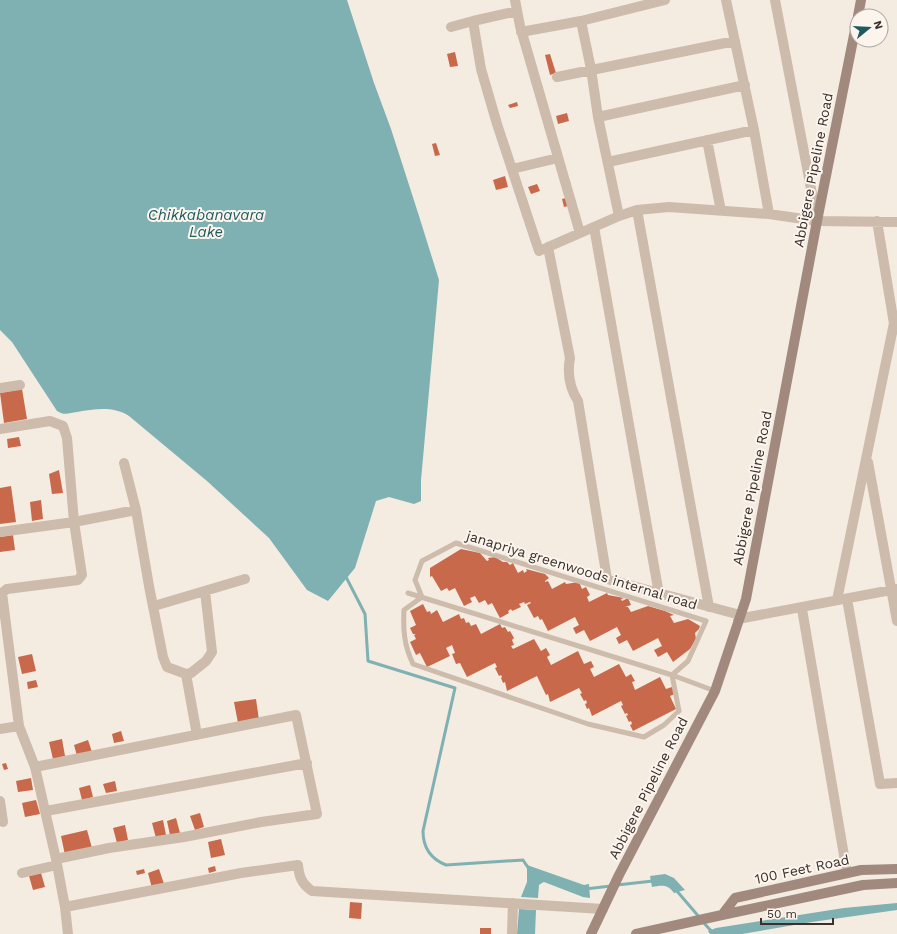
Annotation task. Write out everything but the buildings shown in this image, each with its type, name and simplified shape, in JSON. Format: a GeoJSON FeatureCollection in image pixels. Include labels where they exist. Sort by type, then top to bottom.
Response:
{"type":"FeatureCollection","features":[{"type":"Feature","properties":{"kind":"main road","name":"Abbigere Pipeline Road"},"geometry":{"type":"LineString","coordinates":[[591,934],[619,875],[714,691],[746,599],[817,221],[851,48]]}},
{"type":"Feature","properties":{"kind":"main road","name":"100 Feet Road"},"geometry":{"type":"LineString","coordinates":[[722,915],[735,898],[861,870],[897,868]]}},
{"type":"Feature","properties":{"kind":"main road","name":"100 Feet Road"},"geometry":{"type":"LineString","coordinates":[[638,934],[863,885],[897,883]]}},
{"type":"Feature","properties":{"kind":"street"},"geometry":{"type":"LineString","coordinates":[[515,0],[521,32],[580,233]]}},
{"type":"Feature","properties":{"kind":"street"},"geometry":{"type":"LineString","coordinates":[[521,32],[581,21],[665,0]]}},
{"type":"Feature","properties":{"kind":"street"},"geometry":{"type":"LineString","coordinates":[[726,0],[754,130],[769,214]]}},
{"type":"Feature","properties":{"kind":"street"},"geometry":{"type":"LineString","coordinates":[[775,0],[817,221]]}},
{"type":"Feature","properties":{"kind":"street"},"geometry":{"type":"LineString","coordinates":[[451,27],[517,11]]}},
{"type":"Feature","properties":{"kind":"street"},"geometry":{"type":"LineString","coordinates":[[473,21],[481,69],[497,124],[539,250],[619,216],[637,210],[669,206],[769,214],[817,221],[897,222]]}},
{"type":"Feature","properties":{"kind":"street"},"geometry":{"type":"LineString","coordinates":[[581,21],[591,69],[598,117],[619,216]]}},
{"type":"Feature","properties":{"kind":"street"},"geometry":{"type":"LineString","coordinates":[[557,77],[735,41]]}},
{"type":"Feature","properties":{"kind":"street"},"geometry":{"type":"LineString","coordinates":[[598,117],[745,86]]}},
{"type":"Feature","properties":{"kind":"street"},"geometry":{"type":"LineString","coordinates":[[608,162],[754,130]]}},
{"type":"Feature","properties":{"kind":"street"},"geometry":{"type":"LineString","coordinates":[[707,140],[721,211]]}},
{"type":"Feature","properties":{"kind":"street"},"geometry":{"type":"LineString","coordinates":[[512,169],[558,158]]}},
{"type":"Feature","properties":{"kind":"street"},"geometry":{"type":"LineString","coordinates":[[637,210],[709,607]]}},
{"type":"Feature","properties":{"kind":"street"},"geometry":{"type":"LineString","coordinates":[[877,222],[897,340]]}},
{"type":"Feature","properties":{"kind":"street"},"geometry":{"type":"LineString","coordinates":[[594,227],[659,594]]}},
{"type":"Feature","properties":{"kind":"street"},"geometry":{"type":"LineString","coordinates":[[548,246],[570,358],[568,375],[570,384],[578,401],[607,579],[709,607],[739,617],[894,590]]}},
{"type":"Feature","properties":{"kind":"street"},"geometry":{"type":"LineString","coordinates":[[894,323],[866,456],[842,599],[880,784],[897,782]]}},
{"type":"Feature","properties":{"kind":"street"},"geometry":{"type":"LineString","coordinates":[[0,388],[20,385]]}},
{"type":"Feature","properties":{"kind":"street"},"geometry":{"type":"LineString","coordinates":[[0,429],[50,422],[63,426],[67,438],[74,522],[82,575],[78,580],[7,589],[2,593],[19,726],[35,767],[46,811],[68,934]]}},
{"type":"Feature","properties":{"kind":"street"},"geometry":{"type":"LineString","coordinates":[[866,456],[894,590],[897,621]]}},
{"type":"Feature","properties":{"kind":"street"},"geometry":{"type":"LineString","coordinates":[[124,463],[136,510],[148,586],[154,606],[163,657],[167,667],[186,674],[192,673],[206,661],[212,652],[205,591]]}},
{"type":"Feature","properties":{"kind":"street"},"geometry":{"type":"LineString","coordinates":[[0,532],[74,522],[136,510]]}},
{"type":"Feature","properties":{"kind":"street"},"geometry":{"type":"LineString","coordinates":[[154,606],[246,579]]}},
{"type":"Feature","properties":{"kind":"street"},"geometry":{"type":"LineString","coordinates":[[802,609],[847,873]]}},
{"type":"Feature","properties":{"kind":"street"},"geometry":{"type":"LineString","coordinates":[[186,674],[197,735]]}},
{"type":"Feature","properties":{"kind":"street"},"geometry":{"type":"LineString","coordinates":[[22,873],[109,848],[184,837],[261,822],[317,814],[296,715],[35,767]]}},
{"type":"Feature","properties":{"kind":"street"},"geometry":{"type":"LineString","coordinates":[[0,729],[19,726]]}},
{"type":"Feature","properties":{"kind":"street"},"geometry":{"type":"LineString","coordinates":[[46,811],[307,763]]}},
{"type":"Feature","properties":{"kind":"street"},"geometry":{"type":"LineString","coordinates":[[0,802],[3,822]]}},
{"type":"Feature","properties":{"kind":"street"},"geometry":{"type":"LineString","coordinates":[[64,907],[241,873],[298,865],[304,886],[312,891],[603,909]]}},
{"type":"Feature","properties":{"kind":"street"},"geometry":{"type":"LineString","coordinates":[[512,934],[513,903]]}},
{"type":"Feature","properties":{"kind":"lane","name":"janapriya greenwoods internal road"},"geometry":{"type":"LineString","coordinates":[[422,597],[415,580],[422,561],[456,543],[706,621],[688,661],[672,675]]}},
{"type":"Feature","properties":{"kind":"lane"},"geometry":{"type":"LineString","coordinates":[[408,592],[672,675],[714,691]]}},
{"type":"Feature","properties":{"kind":"lane"},"geometry":{"type":"LineString","coordinates":[[422,597],[404,610],[403,630],[408,654],[413,664],[588,724],[644,736],[664,725],[678,711],[677,696],[672,675]]}},
{"type":"Feature","properties":{"kind":"water","name":"Chikkabanavara Lake"},"geometry":{"type":"Polygon","coordinates":[[[0,0],[347,0],[374,83],[391,129],[439,280],[421,480],[421,501],[414,504],[389,497],[376,501],[355,568],[328,601],[307,590],[269,538],[207,481],[129,416],[117,411],[104,409],[67,414],[57,411],[12,342],[0,330],[0,0]]]}},
{"type":"Feature","properties":{"kind":"water"},"geometry":{"type":"Polygon","coordinates":[[[527,865],[584,885],[589,884],[590,898],[583,897],[544,882],[539,885],[538,898],[521,897],[527,882],[527,865]]]}},
{"type":"Feature","properties":{"kind":"water"},"geometry":{"type":"Polygon","coordinates":[[[665,874],[674,878],[685,890],[674,893],[672,890],[664,886],[652,887],[650,876],[665,874]]]}},
{"type":"Feature","properties":{"kind":"water"},"geometry":{"type":"Polygon","coordinates":[[[897,903],[897,910],[742,934],[710,934],[708,931],[716,928],[844,908],[897,903]]]}},
{"type":"Feature","properties":{"kind":"water"},"geometry":{"type":"Polygon","coordinates":[[[519,909],[536,910],[535,934],[517,934],[519,909]]]}},
{"type":"Feature","properties":{"kind":"waterway"},"geometry":{"type":"LineString","coordinates":[[345,575],[365,614],[368,661],[455,688],[423,831],[424,842],[429,852],[432,856],[446,865],[523,860],[529,869]]}},
{"type":"Feature","properties":{"kind":"waterway"},"geometry":{"type":"LineString","coordinates":[[617,885],[653,881]]}},
{"type":"Feature","properties":{"kind":"waterway"},"geometry":{"type":"LineString","coordinates":[[585,889],[611,886]]}},
{"type":"Feature","properties":{"kind":"waterway"},"geometry":{"type":"LineString","coordinates":[[676,890],[700,918]]}},
{"type":"Feature","properties":{"kind":"waterway"},"geometry":{"type":"LineString","coordinates":[[703,922],[714,934]]}}]}
